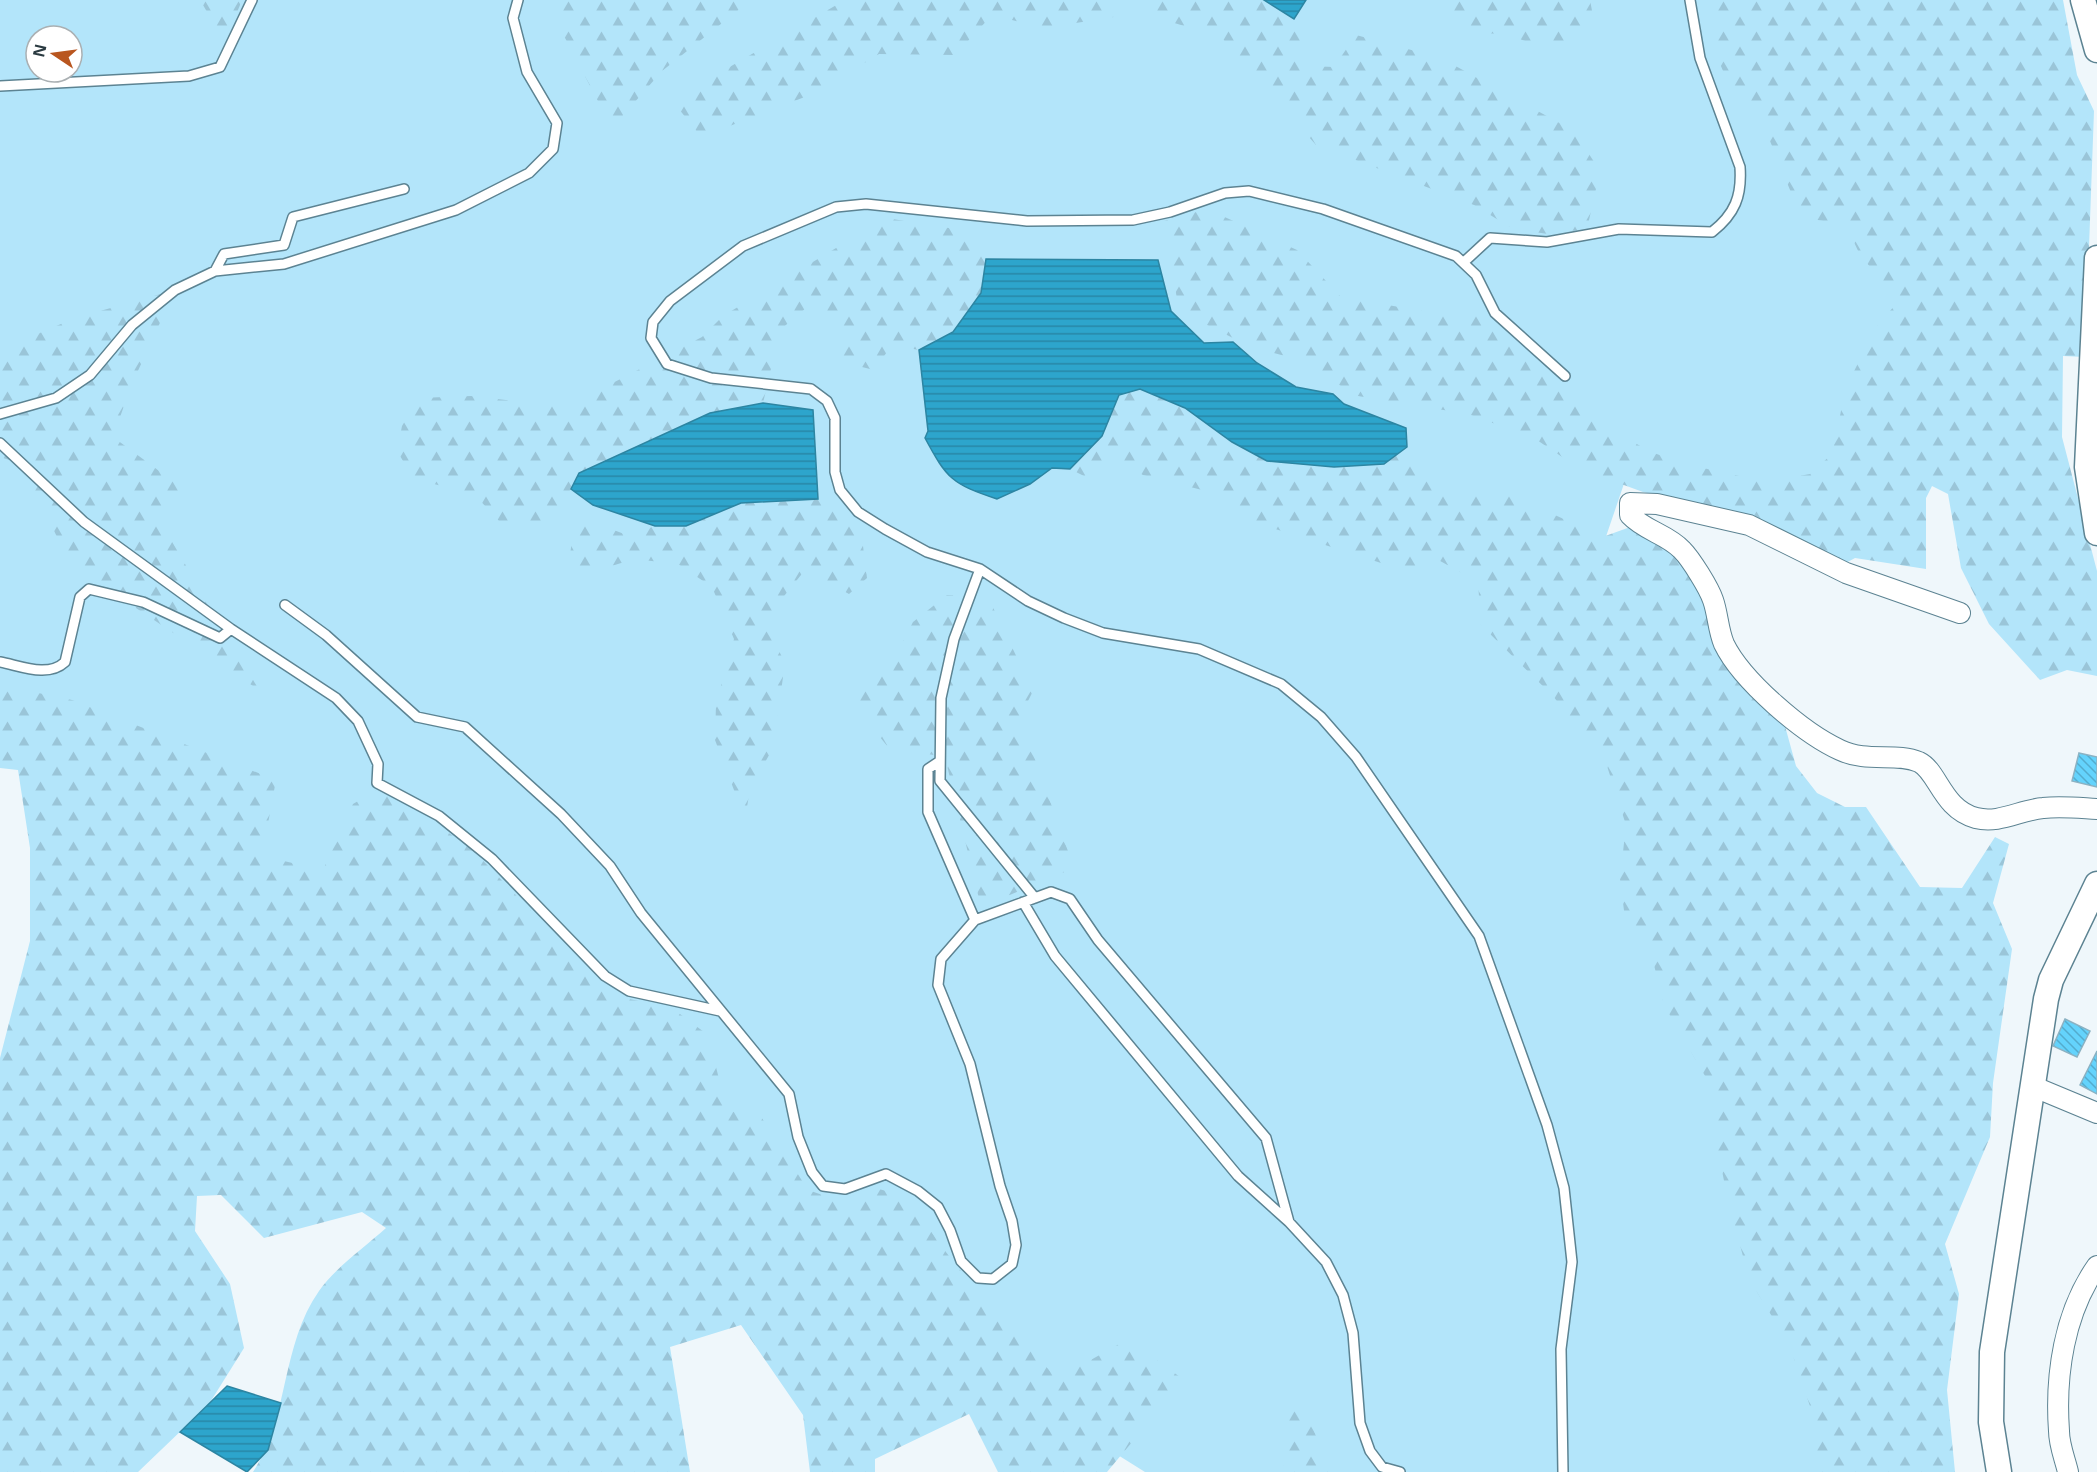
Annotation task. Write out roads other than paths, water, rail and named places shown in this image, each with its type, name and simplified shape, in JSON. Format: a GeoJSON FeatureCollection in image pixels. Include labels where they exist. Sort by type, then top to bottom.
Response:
{"type":"FeatureCollection","features":[{"type":"Feature","properties":{"kind":"street"},"geometry":{"type":"LineString","coordinates":[[2083,0],[2097,50]]}},
{"type":"Feature","properties":{"kind":"street"},"geometry":{"type":"LineString","coordinates":[[2097,258],[2093,437],[2087,467],[2097,534]]}},
{"type":"Feature","properties":{"kind":"street"},"geometry":{"type":"LineString","coordinates":[[1960,613],[1846,573],[1749,525],[1657,504],[1630,503],[1630,515],[1639,525],[1658,531],[1683,550],[1713,599],[1724,644],[1743,673],[1774,704],[1822,740],[1855,756],[1909,759],[1922,764],[1945,796],[1962,812],[1977,818],[1993,820],[2042,808],[2097,809]]}},
{"type":"Feature","properties":{"kind":"street"},"geometry":{"type":"LineString","coordinates":[[1999,1472],[1991,1422],[1992,1352],[2032,1086],[2051,980],[2097,884]]}},
{"type":"Feature","properties":{"kind":"street"},"geometry":{"type":"LineString","coordinates":[[2032,1086],[2097,1113]]}},
{"type":"Feature","properties":{"kind":"street"},"geometry":{"type":"LineString","coordinates":[[2068,1472],[2059,1434],[2059,1394],[2064,1348],[2072,1310],[2097,1266]]}},
{"type":"Feature","properties":{"kind":"lane"},"geometry":{"type":"LineString","coordinates":[[0,86],[189,76],[220,67],[252,0]]}},
{"type":"Feature","properties":{"kind":"lane"},"geometry":{"type":"LineString","coordinates":[[0,414],[56,398],[90,375],[132,325],[175,290],[215,271],[284,264],[456,210],[529,173],[553,149],[557,123],[527,72],[513,18],[518,0]]}},
{"type":"Feature","properties":{"kind":"lane"},"geometry":{"type":"LineString","coordinates":[[1464,262],[1490,238],[1547,242],[1619,229],[1712,232],[1724,223],[1737,207],[1742,186],[1740,167],[1700,58],[1690,0]]}},
{"type":"Feature","properties":{"kind":"lane"},"geometry":{"type":"LineString","coordinates":[[215,271],[224,254],[284,245],[293,217],[404,189]]}},
{"type":"Feature","properties":{"kind":"lane"},"geometry":{"type":"LineString","coordinates":[[1563,1472],[1561,1349],[1572,1262],[1564,1188],[1547,1125],[1479,936],[1356,757],[1321,717],[1281,684],[1199,649],[1103,633],[1028,601],[980,569],[927,552],[858,512],[840,490],[836,472],[835,418],[827,400],[811,389],[711,378],[668,364],[651,338],[653,322],[670,301],[743,246],[836,207],[866,204],[1027,221],[1133,220],[1170,212],[1225,193],[1249,191],[1323,209],[1456,256],[1476,275],[1495,313],[1565,376]]}},
{"type":"Feature","properties":{"kind":"lane"},"geometry":{"type":"LineString","coordinates":[[0,443],[84,522],[231,629],[336,698],[358,721],[378,764],[377,783],[439,816],[492,859],[605,976],[629,991],[720,1011]]}},
{"type":"Feature","properties":{"kind":"lane"},"geometry":{"type":"LineString","coordinates":[[980,569],[954,639],[941,698],[940,781],[1035,898]]}},
{"type":"Feature","properties":{"kind":"lane"},"geometry":{"type":"LineString","coordinates":[[0,662],[44,671],[58,669],[65,662],[80,597],[89,590],[143,602],[220,638],[231,629]]}},
{"type":"Feature","properties":{"kind":"lane"},"geometry":{"type":"LineString","coordinates":[[285,605],[326,635],[417,717],[465,727],[561,814],[610,866],[641,914],[789,1094],[798,1137],[812,1172],[823,1186],[845,1189],[886,1174],[918,1191],[938,1207],[950,1230],[961,1261],[978,1278],[993,1279],[1012,1264],[1016,1245],[1012,1221],[1000,1186],[970,1064],[938,985],[941,959],[975,920],[1051,892],[1070,899],[1098,940],[1266,1138],[1289,1222]]}},
{"type":"Feature","properties":{"kind":"lane"},"geometry":{"type":"LineString","coordinates":[[940,761],[928,769],[928,812],[975,920]]}},
{"type":"Feature","properties":{"kind":"lane"},"geometry":{"type":"LineString","coordinates":[[1023,902],[1055,956],[1222,1158],[1238,1176],[1289,1222],[1326,1262],[1343,1295],[1353,1333],[1355,1385],[1360,1423],[1370,1451],[1382,1467],[1400,1472]]}},
{"type":"Feature","properties":{"kind":"water"},"geometry":{"type":"Polygon","coordinates":[[[1264,0],[1306,0],[1294,19],[1264,0]]]}},
{"type":"Feature","properties":{"kind":"water"},"geometry":{"type":"Polygon","coordinates":[[[986,259],[1158,260],[1171,311],[1204,343],[1233,342],[1257,363],[1296,387],[1333,394],[1344,404],[1406,428],[1407,447],[1384,464],[1334,467],[1267,461],[1232,442],[1185,408],[1140,389],[1119,395],[1102,436],[1070,469],[1052,468],[1030,484],[997,499],[970,489],[952,478],[939,463],[925,438],[928,431],[919,350],[953,332],[981,293],[986,259]]]}},
{"type":"Feature","properties":{"kind":"water"},"geometry":{"type":"Polygon","coordinates":[[[763,403],[813,410],[818,499],[741,503],[686,526],[655,526],[593,505],[571,489],[579,473],[710,413],[763,403]]]}},
{"type":"Feature","properties":{"kind":"water"},"geometry":{"type":"Polygon","coordinates":[[[227,1386],[281,1403],[268,1450],[247,1472],[180,1432],[227,1386]]]}}]}
